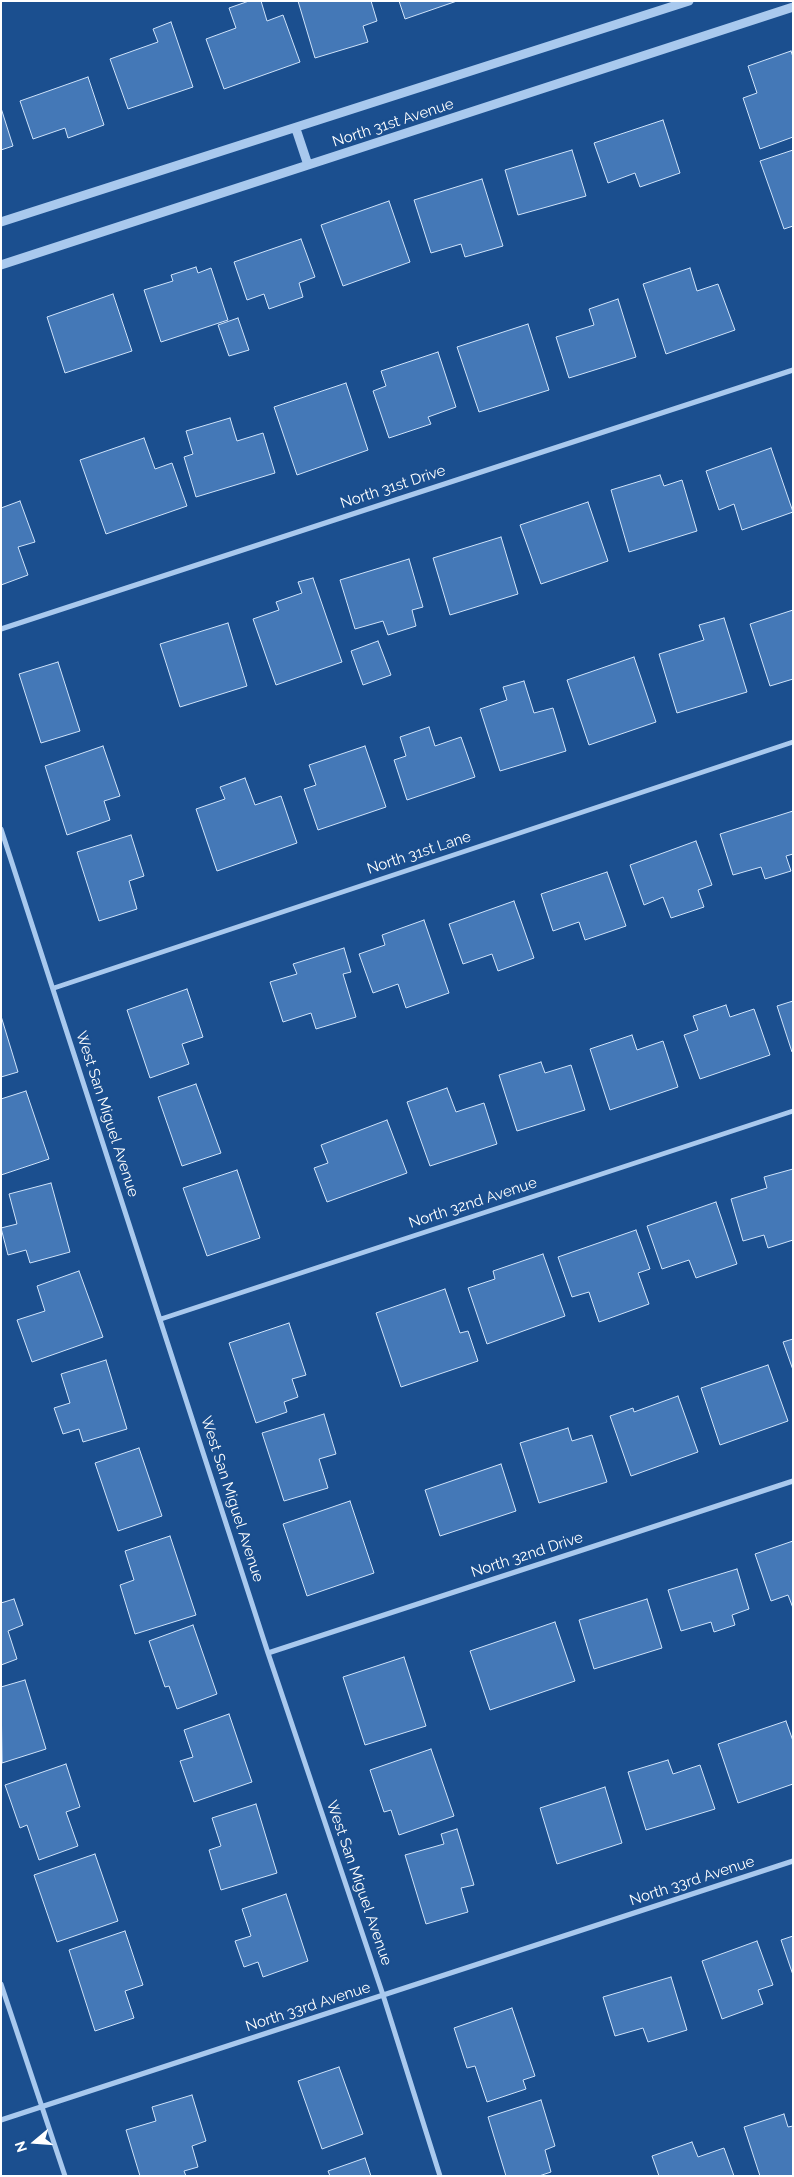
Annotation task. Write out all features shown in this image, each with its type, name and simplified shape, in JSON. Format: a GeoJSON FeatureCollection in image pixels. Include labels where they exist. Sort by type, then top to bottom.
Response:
{"type":"FeatureCollection","features":[{"type":"Feature","properties":{"kind":"street","name":"North 31st Avenue"},"geometry":{"type":"LineString","coordinates":[[1,222],[296,129],[689,1]]}},
{"type":"Feature","properties":{"kind":"street","name":"North 31st Avenue"},"geometry":{"type":"LineString","coordinates":[[1,265],[793,7]]}},
{"type":"Feature","properties":{"kind":"street"},"geometry":{"type":"LineString","coordinates":[[296,129],[308,165]]}},
{"type":"Feature","properties":{"kind":"street","name":"North 31st Drive"},"geometry":{"type":"LineString","coordinates":[[1,629],[793,370]]}},
{"type":"Feature","properties":{"kind":"street","name":"North 31st Lane"},"geometry":{"type":"LineString","coordinates":[[54,988],[793,742]]}},
{"type":"Feature","properties":{"kind":"street","name":"West San Miguel Avenue"},"geometry":{"type":"LineString","coordinates":[[1,829],[268,1653],[383,1996],[440,2176]]}},
{"type":"Feature","properties":{"kind":"street","name":"North 32nd Avenue"},"geometry":{"type":"LineString","coordinates":[[161,1319],[793,1111]]}},
{"type":"Feature","properties":{"kind":"street","name":"North 32nd Drive"},"geometry":{"type":"LineString","coordinates":[[268,1653],[793,1481]]}},
{"type":"Feature","properties":{"kind":"street","name":"North 33rd Avenue"},"geometry":{"type":"LineString","coordinates":[[1,2120],[793,1861]]}},
{"type":"Feature","properties":{"kind":"street"},"geometry":{"type":"LineString","coordinates":[[1,1984],[65,2176]]}},
{"type":"Feature","properties":{"kind":"building"},"geometry":{"type":"Polygon","coordinates":[[[249,1],[261,1],[267,21],[283,15],[300,62],[224,89],[206,39],[236,28],[229,8],[249,1]]]}},
{"type":"Feature","properties":{"kind":"building"},"geometry":{"type":"Polygon","coordinates":[[[298,1],[371,1],[377,21],[363,26],[368,42],[315,58],[298,1]]]}},
{"type":"Feature","properties":{"kind":"building"},"geometry":{"type":"Polygon","coordinates":[[[399,1],[457,1],[405,19],[399,1]]]}},
{"type":"Feature","properties":{"kind":"building"},"geometry":{"type":"Polygon","coordinates":[[[171,22],[193,87],[128,109],[110,59],[158,42],[153,29],[171,22]]]}},
{"type":"Feature","properties":{"kind":"building"},"geometry":{"type":"Polygon","coordinates":[[[791,51],[793,57],[793,137],[760,149],[743,98],[757,93],[748,66],[791,51]]]}},
{"type":"Feature","properties":{"kind":"building"},"geometry":{"type":"Polygon","coordinates":[[[88,77],[104,125],[68,138],[65,128],[33,139],[20,101],[88,77]]]}},
{"type":"Feature","properties":{"kind":"building"},"geometry":{"type":"Polygon","coordinates":[[[1,108],[13,146],[1,150],[1,108]]]}},
{"type":"Feature","properties":{"kind":"building"},"geometry":{"type":"Polygon","coordinates":[[[663,120],[680,173],[640,187],[635,173],[608,183],[594,143],[663,120]]]}},
{"type":"Feature","properties":{"kind":"building"},"geometry":{"type":"Polygon","coordinates":[[[572,150],[586,196],[518,215],[505,170],[572,150]]]}},
{"type":"Feature","properties":{"kind":"building"},"geometry":{"type":"Polygon","coordinates":[[[793,150],[793,226],[784,229],[760,161],[793,150]]]}},
{"type":"Feature","properties":{"kind":"building"},"geometry":{"type":"Polygon","coordinates":[[[482,179],[503,246],[465,257],[461,244],[431,253],[414,200],[482,179]]]}},
{"type":"Feature","properties":{"kind":"building"},"geometry":{"type":"Polygon","coordinates":[[[389,201],[410,262],[343,286],[321,225],[389,201]]]}},
{"type":"Feature","properties":{"kind":"building"},"geometry":{"type":"Polygon","coordinates":[[[301,239],[315,277],[299,283],[303,297],[269,309],[264,294],[247,300],[234,262],[301,239]]]}},
{"type":"Feature","properties":{"kind":"building"},"geometry":{"type":"Polygon","coordinates":[[[196,267],[198,273],[211,268],[228,320],[161,342],[144,290],[173,281],[171,275],[196,267]]]}},
{"type":"Feature","properties":{"kind":"building"},"geometry":{"type":"Polygon","coordinates":[[[690,268],[697,291],[718,284],[735,330],[666,354],[643,284],[690,268]]]}},
{"type":"Feature","properties":{"kind":"building"},"geometry":{"type":"Polygon","coordinates":[[[113,294],[132,351],[65,373],[47,317],[113,294]]]}},
{"type":"Feature","properties":{"kind":"building"},"geometry":{"type":"Polygon","coordinates":[[[618,299],[636,357],[569,378],[556,337],[594,325],[589,309],[618,299]]]}},
{"type":"Feature","properties":{"kind":"building"},"geometry":{"type":"Polygon","coordinates":[[[238,318],[249,350],[229,356],[218,325],[238,318]]]}},
{"type":"Feature","properties":{"kind":"building"},"geometry":{"type":"Polygon","coordinates":[[[528,324],[549,390],[479,412],[457,347],[528,324]]]}},
{"type":"Feature","properties":{"kind":"building"},"geometry":{"type":"Polygon","coordinates":[[[438,352],[456,407],[428,417],[431,424],[389,438],[373,391],[386,386],[381,371],[438,352]]]}},
{"type":"Feature","properties":{"kind":"building"},"geometry":{"type":"Polygon","coordinates":[[[346,383],[368,450],[297,475],[274,407],[346,383]]]}},
{"type":"Feature","properties":{"kind":"building"},"geometry":{"type":"Polygon","coordinates":[[[230,418],[237,441],[263,433],[275,473],[196,497],[184,457],[193,454],[186,431],[230,418]]]}},
{"type":"Feature","properties":{"kind":"building"},"geometry":{"type":"Polygon","coordinates":[[[144,438],[155,469],[172,463],[187,506],[106,534],[80,460],[144,438]]]}},
{"type":"Feature","properties":{"kind":"building"},"geometry":{"type":"Polygon","coordinates":[[[771,448],[793,512],[742,530],[734,504],[719,510],[706,471],[771,448]]]}},
{"type":"Feature","properties":{"kind":"building"},"geometry":{"type":"Polygon","coordinates":[[[660,475],[664,486],[682,480],[697,531],[629,552],[611,490],[660,475]]]}},
{"type":"Feature","properties":{"kind":"building"},"geometry":{"type":"Polygon","coordinates":[[[20,501],[35,542],[18,547],[28,575],[1,585],[1,508],[20,501]]]}},
{"type":"Feature","properties":{"kind":"building"},"geometry":{"type":"Polygon","coordinates":[[[588,502],[608,561],[541,584],[520,525],[588,502]]]}},
{"type":"Feature","properties":{"kind":"building"},"geometry":{"type":"Polygon","coordinates":[[[501,537],[518,594],[450,615],[433,558],[501,537]]]}},
{"type":"Feature","properties":{"kind":"building"},"geometry":{"type":"Polygon","coordinates":[[[409,559],[423,607],[412,610],[416,626],[388,635],[383,621],[355,629],[340,580],[409,559]]]}},
{"type":"Feature","properties":{"kind":"building"},"geometry":{"type":"Polygon","coordinates":[[[313,578],[342,662],[276,685],[253,619],[279,610],[276,602],[302,593],[298,582],[313,578]]]}},
{"type":"Feature","properties":{"kind":"building"},"geometry":{"type":"Polygon","coordinates":[[[793,610],[793,679],[770,686],[750,624],[793,610]]]}},
{"type":"Feature","properties":{"kind":"building"},"geometry":{"type":"Polygon","coordinates":[[[724,618],[747,692],[677,713],[659,654],[704,640],[699,625],[724,618]]]}},
{"type":"Feature","properties":{"kind":"building"},"geometry":{"type":"Polygon","coordinates":[[[228,623],[247,686],[180,707],[160,644],[228,623]]]}},
{"type":"Feature","properties":{"kind":"building"},"geometry":{"type":"Polygon","coordinates":[[[378,641],[391,675],[363,685],[351,651],[378,641]]]}},
{"type":"Feature","properties":{"kind":"building"},"geometry":{"type":"Polygon","coordinates":[[[634,657],[656,722],[589,745],[567,680],[634,657]]]}},
{"type":"Feature","properties":{"kind":"building"},"geometry":{"type":"Polygon","coordinates":[[[58,662],[80,731],[41,743],[19,674],[58,662]]]}},
{"type":"Feature","properties":{"kind":"building"},"geometry":{"type":"Polygon","coordinates":[[[524,681],[534,713],[553,708],[566,751],[500,771],[480,709],[507,700],[503,687],[524,681]]]}},
{"type":"Feature","properties":{"kind":"building"},"geometry":{"type":"Polygon","coordinates":[[[429,727],[435,746],[461,737],[475,777],[407,800],[394,760],[406,756],[400,737],[429,727]]]}},
{"type":"Feature","properties":{"kind":"building"},"geometry":{"type":"Polygon","coordinates":[[[103,746],[120,796],[104,801],[110,820],[67,835],[45,766],[103,746]]]}},
{"type":"Feature","properties":{"kind":"building"},"geometry":{"type":"Polygon","coordinates":[[[365,746],[386,807],[318,830],[304,789],[316,785],[309,765],[365,746]]]}},
{"type":"Feature","properties":{"kind":"building"},"geometry":{"type":"Polygon","coordinates":[[[245,778],[255,805],[281,796],[297,843],[217,871],[196,809],[225,799],[220,787],[245,778]]]}},
{"type":"Feature","properties":{"kind":"building"},"geometry":{"type":"Polygon","coordinates":[[[793,811],[793,854],[786,856],[791,871],[765,879],[761,867],[733,875],[720,834],[793,811]]]}},
{"type":"Feature","properties":{"kind":"building"},"geometry":{"type":"Polygon","coordinates":[[[131,835],[144,876],[129,881],[137,909],[99,921],[77,852],[131,835]]]}},
{"type":"Feature","properties":{"kind":"building"},"geometry":{"type":"Polygon","coordinates":[[[696,841],[712,885],[698,890],[704,907],[671,918],[663,897],[644,905],[630,865],[696,841]]]}},
{"type":"Feature","properties":{"kind":"building"},"geometry":{"type":"Polygon","coordinates":[[[607,872],[626,926],[585,940],[579,922],[553,931],[541,894],[607,872]]]}},
{"type":"Feature","properties":{"kind":"building"},"geometry":{"type":"Polygon","coordinates":[[[514,901],[534,958],[498,971],[492,954],[463,964],[449,924],[514,901]]]}},
{"type":"Feature","properties":{"kind":"building"},"geometry":{"type":"Polygon","coordinates":[[[424,920],[449,993],[406,1008],[398,984],[373,993],[359,954],[385,945],[382,935],[424,920]]]}},
{"type":"Feature","properties":{"kind":"building"},"geometry":{"type":"Polygon","coordinates":[[[344,948],[351,972],[343,974],[356,1017],[316,1029],[311,1013],[283,1022],[270,982],[297,974],[293,964],[344,948]]]}},
{"type":"Feature","properties":{"kind":"building"},"geometry":{"type":"Polygon","coordinates":[[[187,989],[203,1037],[182,1044],[189,1064],[150,1078],[127,1010],[187,989]]]}},
{"type":"Feature","properties":{"kind":"building"},"geometry":{"type":"Polygon","coordinates":[[[793,1001],[793,1052],[792,1052],[777,1006],[793,1001]]]}},
{"type":"Feature","properties":{"kind":"building"},"geometry":{"type":"Polygon","coordinates":[[[726,1005],[730,1017],[754,1009],[770,1055],[700,1079],[684,1035],[698,1030],[693,1016],[726,1005]]]}},
{"type":"Feature","properties":{"kind":"building"},"geometry":{"type":"Polygon","coordinates":[[[1,1016],[18,1072],[1,1077],[1,1016]]]}},
{"type":"Feature","properties":{"kind":"building"},"geometry":{"type":"Polygon","coordinates":[[[632,1035],[637,1050],[663,1041],[678,1087],[610,1110],[590,1049],[632,1035]]]}},
{"type":"Feature","properties":{"kind":"building"},"geometry":{"type":"Polygon","coordinates":[[[541,1062],[545,1073],[571,1065],[585,1110],[517,1131],[499,1075],[541,1062]]]}},
{"type":"Feature","properties":{"kind":"building"},"geometry":{"type":"Polygon","coordinates":[[[196,1084],[221,1153],[182,1166],[158,1097],[196,1084]]]}},
{"type":"Feature","properties":{"kind":"building"},"geometry":{"type":"Polygon","coordinates":[[[447,1088],[456,1112],[484,1103],[497,1144],[430,1166],[407,1102],[447,1088]]]}},
{"type":"Feature","properties":{"kind":"building"},"geometry":{"type":"Polygon","coordinates":[[[26,1091],[49,1159],[1,1175],[1,1099],[26,1091]]]}},
{"type":"Feature","properties":{"kind":"building"},"geometry":{"type":"Polygon","coordinates":[[[387,1120],[407,1173],[327,1202],[314,1168],[328,1163],[321,1145],[387,1120]]]}},
{"type":"Feature","properties":{"kind":"building"},"geometry":{"type":"Polygon","coordinates":[[[793,1169],[793,1240],[768,1248],[764,1235],[743,1241],[731,1199],[767,1188],[764,1177],[793,1169]]]}},
{"type":"Feature","properties":{"kind":"building"},"geometry":{"type":"Polygon","coordinates":[[[237,1170],[260,1238],[207,1256],[183,1188],[237,1170]]]}},
{"type":"Feature","properties":{"kind":"building"},"geometry":{"type":"Polygon","coordinates":[[[51,1183],[70,1252],[30,1263],[26,1250],[8,1255],[1,1228],[17,1224],[9,1194],[51,1183]]]}},
{"type":"Feature","properties":{"kind":"building"},"geometry":{"type":"Polygon","coordinates":[[[716,1202],[737,1264],[696,1278],[689,1260],[662,1269],[647,1226],[716,1202]]]}},
{"type":"Feature","properties":{"kind":"building"},"geometry":{"type":"Polygon","coordinates":[[[636,1230],[650,1269],[638,1273],[649,1304],[599,1322],[589,1292],[572,1297],[558,1257],[636,1230]]]}},
{"type":"Feature","properties":{"kind":"building"},"geometry":{"type":"Polygon","coordinates":[[[543,1254],[565,1316],[487,1344],[468,1288],[495,1279],[493,1271],[543,1254]]]}},
{"type":"Feature","properties":{"kind":"building"},"geometry":{"type":"Polygon","coordinates":[[[79,1271],[103,1337],[32,1362],[17,1320],[45,1311],[37,1286],[79,1271]]]}},
{"type":"Feature","properties":{"kind":"building"},"geometry":{"type":"Polygon","coordinates":[[[445,1289],[460,1333],[468,1331],[478,1361],[401,1387],[376,1313],[445,1289]]]}},
{"type":"Feature","properties":{"kind":"building"},"geometry":{"type":"Polygon","coordinates":[[[289,1323],[306,1375],[292,1379],[298,1397],[284,1402],[287,1412],[256,1423],[229,1343],[289,1323]]]}},
{"type":"Feature","properties":{"kind":"building"},"geometry":{"type":"Polygon","coordinates":[[[793,1339],[793,1370],[783,1342],[793,1339]]]}},
{"type":"Feature","properties":{"kind":"building"},"geometry":{"type":"Polygon","coordinates":[[[106,1360],[127,1429],[83,1442],[79,1429],[63,1434],[54,1408],[70,1403],[61,1374],[106,1360]]]}},
{"type":"Feature","properties":{"kind":"building"},"geometry":{"type":"Polygon","coordinates":[[[768,1365],[788,1421],[720,1445],[701,1388],[768,1365]]]}},
{"type":"Feature","properties":{"kind":"building"},"geometry":{"type":"Polygon","coordinates":[[[678,1396],[698,1452],[631,1476],[610,1416],[633,1408],[634,1412],[678,1396]]]}},
{"type":"Feature","properties":{"kind":"building"},"geometry":{"type":"Polygon","coordinates":[[[324,1414],[336,1454],[319,1459],[328,1488],[284,1501],[262,1433],[324,1414]]]}},
{"type":"Feature","properties":{"kind":"building"},"geometry":{"type":"Polygon","coordinates":[[[568,1428],[572,1441],[592,1435],[607,1482],[539,1503],[520,1443],[568,1428]]]}},
{"type":"Feature","properties":{"kind":"building"},"geometry":{"type":"Polygon","coordinates":[[[139,1448],[162,1516],[118,1531],[95,1463],[139,1448]]]}},
{"type":"Feature","properties":{"kind":"building"},"geometry":{"type":"Polygon","coordinates":[[[501,1464],[516,1511],[440,1536],[425,1490],[501,1464]]]}},
{"type":"Feature","properties":{"kind":"building"},"geometry":{"type":"Polygon","coordinates":[[[350,1501],[374,1573],[307,1596],[283,1524],[350,1501]]]}},
{"type":"Feature","properties":{"kind":"building"},"geometry":{"type":"Polygon","coordinates":[[[170,1536],[196,1615],[135,1634],[120,1585],[134,1580],[125,1551],[170,1536]]]}},
{"type":"Feature","properties":{"kind":"building"},"geometry":{"type":"Polygon","coordinates":[[[793,1541],[793,1608],[788,1595],[771,1601],[755,1554],[793,1541]]]}},
{"type":"Feature","properties":{"kind":"building"},"geometry":{"type":"Polygon","coordinates":[[[737,1569],[749,1609],[732,1615],[735,1625],[714,1632],[711,1622],[681,1631],[668,1590],[737,1569]]]}},
{"type":"Feature","properties":{"kind":"building"},"geometry":{"type":"Polygon","coordinates":[[[14,1599],[23,1625],[8,1631],[17,1659],[1,1665],[1,1603],[14,1599]]]}},
{"type":"Feature","properties":{"kind":"building"},"geometry":{"type":"Polygon","coordinates":[[[647,1599],[662,1648],[594,1669],[579,1620],[647,1599]]]}},
{"type":"Feature","properties":{"kind":"building"},"geometry":{"type":"Polygon","coordinates":[[[555,1622],[575,1681],[490,1710],[470,1651],[555,1622]]]}},
{"type":"Feature","properties":{"kind":"building"},"geometry":{"type":"Polygon","coordinates":[[[193,1625],[217,1694],[177,1709],[169,1686],[165,1687],[149,1641],[193,1625]]]}},
{"type":"Feature","properties":{"kind":"building"},"geometry":{"type":"Polygon","coordinates":[[[404,1657],[426,1726],[365,1745],[343,1677],[404,1657]]]}},
{"type":"Feature","properties":{"kind":"building"},"geometry":{"type":"Polygon","coordinates":[[[25,1680],[46,1749],[2,1763],[1,1687],[25,1680]]]}},
{"type":"Feature","properties":{"kind":"building"},"geometry":{"type":"Polygon","coordinates":[[[229,1714],[252,1782],[194,1802],[180,1761],[193,1757],[184,1730],[229,1714]]]}},
{"type":"Feature","properties":{"kind":"building"},"geometry":{"type":"Polygon","coordinates":[[[786,1721],[793,1741],[793,1784],[738,1803],[718,1744],[786,1721]]]}},
{"type":"Feature","properties":{"kind":"building"},"geometry":{"type":"Polygon","coordinates":[[[431,1749],[454,1816],[399,1835],[391,1810],[384,1812],[370,1770],[431,1749]]]}},
{"type":"Feature","properties":{"kind":"building"},"geometry":{"type":"Polygon","coordinates":[[[668,1760],[673,1774],[700,1765],[715,1809],[646,1830],[628,1772],[668,1760]]]}},
{"type":"Feature","properties":{"kind":"building"},"geometry":{"type":"Polygon","coordinates":[[[66,1764],[80,1807],[66,1812],[78,1846],[39,1860],[27,1825],[20,1828],[5,1785],[66,1764]]]}},
{"type":"Feature","properties":{"kind":"building"},"geometry":{"type":"Polygon","coordinates":[[[605,1787],[622,1843],[557,1864],[540,1808],[605,1787]]]}},
{"type":"Feature","properties":{"kind":"building"},"geometry":{"type":"Polygon","coordinates":[[[256,1804],[277,1873],[221,1890],[209,1850],[221,1846],[212,1818],[256,1804]]]}},
{"type":"Feature","properties":{"kind":"building"},"geometry":{"type":"Polygon","coordinates":[[[457,1829],[474,1885],[461,1888],[468,1912],[426,1924],[405,1855],[444,1844],[441,1834],[457,1829]]]}},
{"type":"Feature","properties":{"kind":"building"},"geometry":{"type":"Polygon","coordinates":[[[95,1854],[118,1921],[57,1942],[34,1875],[95,1854]]]}},
{"type":"Feature","properties":{"kind":"building"},"geometry":{"type":"Polygon","coordinates":[[[286,1894],[308,1961],[263,1977],[258,1962],[244,1967],[235,1941],[251,1936],[242,1909],[286,1894]]]}},
{"type":"Feature","properties":{"kind":"building"},"geometry":{"type":"Polygon","coordinates":[[[125,1931],[143,1985],[125,1991],[134,2018],[95,2031],[69,1950],[125,1931]]]}},
{"type":"Feature","properties":{"kind":"building"},"geometry":{"type":"Polygon","coordinates":[[[793,1936],[793,1975],[781,1940],[793,1936]]]}},
{"type":"Feature","properties":{"kind":"building"},"geometry":{"type":"Polygon","coordinates":[[[757,1941],[773,1985],[758,1990],[763,2004],[722,2019],[702,1961],[757,1941]]]}},
{"type":"Feature","properties":{"kind":"building"},"geometry":{"type":"Polygon","coordinates":[[[671,1977],[687,2030],[648,2042],[643,2028],[615,2036],[603,1997],[671,1977]]]}},
{"type":"Feature","properties":{"kind":"building"},"geometry":{"type":"Polygon","coordinates":[[[512,2008],[535,2076],[523,2080],[526,2089],[487,2102],[475,2066],[467,2068],[454,2028],[512,2008]]]}},
{"type":"Feature","properties":{"kind":"building"},"geometry":{"type":"Polygon","coordinates":[[[339,2067],[363,2134],[322,2149],[298,2081],[339,2067]]]}},
{"type":"Feature","properties":{"kind":"building"},"geometry":{"type":"Polygon","coordinates":[[[192,2095],[206,2141],[192,2146],[198,2167],[184,2171],[186,2176],[140,2176],[126,2130],[156,2121],[152,2107],[192,2095]]]}},
{"type":"Feature","properties":{"kind":"building"},"geometry":{"type":"Polygon","coordinates":[[[541,2100],[555,2146],[545,2150],[551,2172],[539,2176],[506,2176],[488,2117],[541,2100]]]}},
{"type":"Feature","properties":{"kind":"building"},"geometry":{"type":"Polygon","coordinates":[[[784,2114],[788,2127],[793,2126],[793,2176],[760,2176],[744,2127],[784,2114]]]}},
{"type":"Feature","properties":{"kind":"building"},"geometry":{"type":"Polygon","coordinates":[[[692,2142],[698,2157],[724,2148],[734,2176],[659,2176],[652,2156],[692,2142]]]}},
{"type":"Feature","properties":{"kind":"building"},"geometry":{"type":"Polygon","coordinates":[[[365,2158],[371,2176],[330,2176],[328,2171],[365,2158]]]}}]}
